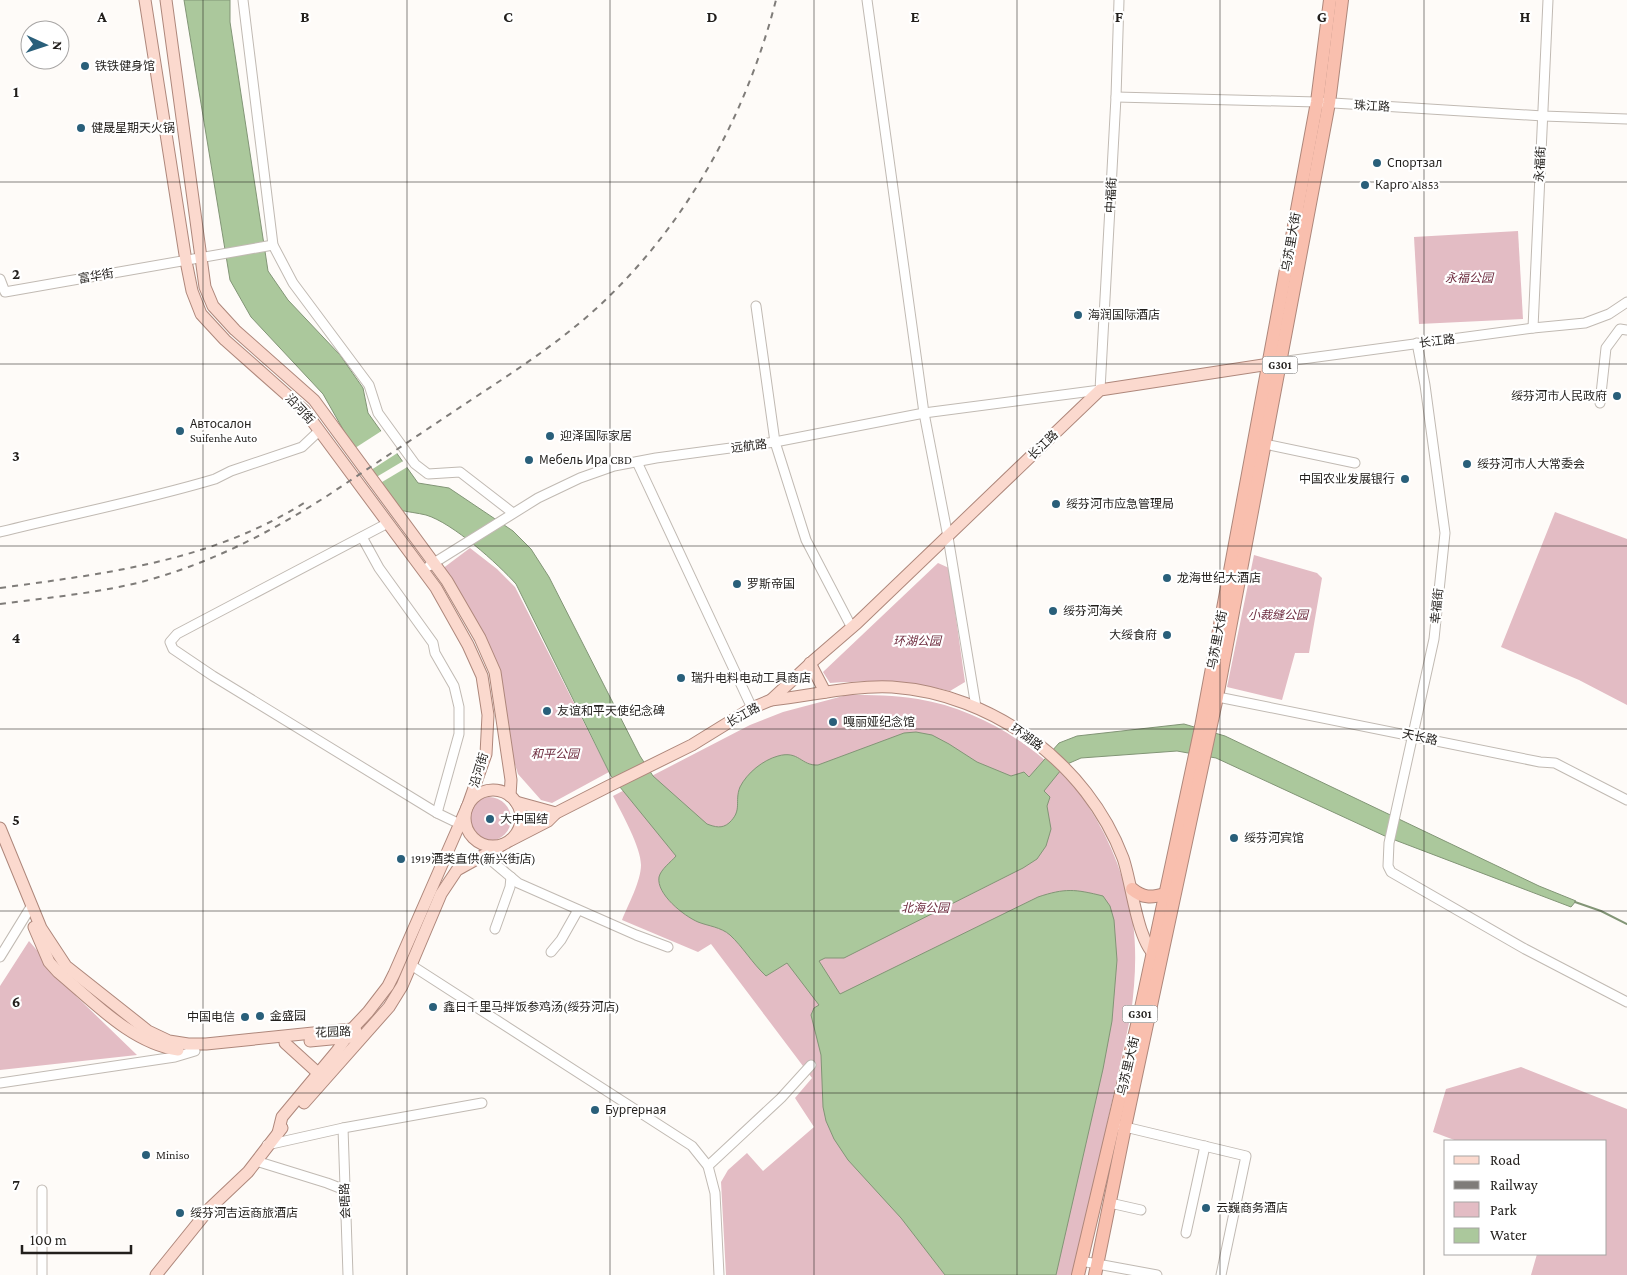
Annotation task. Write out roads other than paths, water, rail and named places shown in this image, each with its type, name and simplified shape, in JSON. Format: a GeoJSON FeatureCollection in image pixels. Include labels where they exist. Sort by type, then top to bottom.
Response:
{"type":"FeatureCollection","features":[{"type":"Feature","properties":{"kind":"highway","name":"乌苏里大街"},"geometry":{"type":"LineString","coordinates":[[1323,103],[1330,0]]}},
{"type":"Feature","properties":{"kind":"highway","name":"乌苏里大街"},"geometry":{"type":"LineString","coordinates":[[1212,696],[1342,0]]}},
{"type":"Feature","properties":{"kind":"highway","name":"乌苏里大街"},"geometry":{"type":"LineString","coordinates":[[1096,1269],[1110,1203],[1119,1126],[1141,1008],[1156,957],[1265,444],[1274,363]]}},
{"type":"Feature","properties":{"kind":"highway","name":"乌苏里大街"},"geometry":{"type":"LineString","coordinates":[[1156,957],[1165,894],[1200,753]]}},
{"type":"Feature","properties":{"kind":"highway"},"geometry":{"type":"LineString","coordinates":[[1132,889],[1145,897],[1156,897],[1165,894]]}},
{"type":"Feature","properties":{"kind":"highway","name":"乌苏里大街"},"geometry":{"type":"LineString","coordinates":[[1078,1275],[1119,1126]]}},
{"type":"Feature","properties":{"kind":"main road","name":"沿河街"},"geometry":{"type":"LineString","coordinates":[[145,0],[186,261],[192,291],[201,314],[225,340],[304,410],[436,588],[468,644],[482,676],[488,715],[486,754],[468,805]]}},
{"type":"Feature","properties":{"kind":"main road","name":"沿河街"},"geometry":{"type":"LineString","coordinates":[[166,0],[205,287],[213,306],[235,330],[314,400],[448,581],[476,630],[495,672],[513,799]]}},
{"type":"Feature","properties":{"kind":"main road","name":"长江路"},"geometry":{"type":"LineString","coordinates":[[156,1275],[210,1208],[248,1172],[278,1133],[389,1007],[402,986],[441,894],[457,870],[548,821],[556,813],[692,745],[752,708],[771,700],[810,663],[852,628],[1100,390],[1274,363]]}},
{"type":"Feature","properties":{"kind":"main road"},"geometry":{"type":"LineString","coordinates":[[810,663],[825,692]]}},
{"type":"Feature","properties":{"kind":"main road","name":"环湖路"},"geometry":{"type":"LineString","coordinates":[[771,700],[858,687],[892,687],[946,697],[976,707],[1003,720],[1043,748],[1068,772],[1092,802],[1109,830],[1123,859],[1143,938],[1156,957]]}},
{"type":"Feature","properties":{"kind":"main road"},"geometry":{"type":"LineString","coordinates":[[278,1133],[282,1117],[388,986],[462,825],[468,805],[475,797],[490,790],[501,791],[513,799],[556,813]]}},
{"type":"Feature","properties":{"kind":"main road"},"geometry":{"type":"LineString","coordinates":[[462,825],[480,844],[491,846],[506,843],[519,829],[521,820],[520,810],[513,799]]}},
{"type":"Feature","properties":{"kind":"main road","name":"花园路"},"geometry":{"type":"LineString","coordinates":[[0,828],[49,962],[58,972],[136,1035],[160,1046],[195,1051],[285,1043],[349,1033]]}},
{"type":"Feature","properties":{"kind":"main road","name":"花园路"},"geometry":{"type":"LineString","coordinates":[[0,843],[30,908],[66,966],[148,1031],[169,1041],[188,1044],[349,1033],[364,1036]]}},
{"type":"Feature","properties":{"kind":"main road"},"geometry":{"type":"LineString","coordinates":[[285,1043],[318,1073]]}},
{"type":"Feature","properties":{"kind":"street"},"geometry":{"type":"LineString","coordinates":[[243,0],[273,245],[293,283],[368,385],[378,413],[415,464],[428,474],[460,472],[513,512]]}},
{"type":"Feature","properties":{"kind":"street"},"geometry":{"type":"LineString","coordinates":[[867,0],[924,413],[948,537],[976,707]]}},
{"type":"Feature","properties":{"kind":"street","name":"中福街"},"geometry":{"type":"LineString","coordinates":[[1100,390],[1116,97],[1119,0]]}},
{"type":"Feature","properties":{"kind":"street","name":"永福街"},"geometry":{"type":"LineString","coordinates":[[1533,328],[1548,0]]}},
{"type":"Feature","properties":{"kind":"street","name":"珠江路"},"geometry":{"type":"LineString","coordinates":[[1116,97],[1323,103],[1627,119]]}},
{"type":"Feature","properties":{"kind":"street","name":"富华街"},"geometry":{"type":"LineString","coordinates":[[0,280],[3,292],[273,245]]}},
{"type":"Feature","properties":{"kind":"street","name":"长江路"},"geometry":{"type":"LineString","coordinates":[[1274,363],[1533,328],[1586,323],[1610,314],[1627,302]]}},
{"type":"Feature","properties":{"kind":"street"},"geometry":{"type":"LineString","coordinates":[[756,306],[775,442],[806,540],[852,628]]}},
{"type":"Feature","properties":{"kind":"street"},"geometry":{"type":"LineString","coordinates":[[1600,403],[1606,348],[1620,329],[1627,330]]}},
{"type":"Feature","properties":{"kind":"street","name":"幸福街"},"geometry":{"type":"LineString","coordinates":[[1417,343],[1425,385],[1445,533],[1434,639],[1389,843],[1388,866],[1391,872],[1525,949],[1627,1002]]}},
{"type":"Feature","properties":{"kind":"street","name":"远航路"},"geometry":{"type":"LineString","coordinates":[[423,570],[538,498],[580,478],[614,466],[775,442],[924,413],[1100,390]]}},
{"type":"Feature","properties":{"kind":"street"},"geometry":{"type":"LineString","coordinates":[[0,532],[215,479],[231,471],[302,447],[320,431]]}},
{"type":"Feature","properties":{"kind":"street"},"geometry":{"type":"LineString","coordinates":[[1265,444],[1355,462]]}},
{"type":"Feature","properties":{"kind":"street"},"geometry":{"type":"LineString","coordinates":[[637,462],[752,708]]}},
{"type":"Feature","properties":{"kind":"street"},"geometry":{"type":"LineString","coordinates":[[388,523],[194,625],[178,634],[170,642],[173,649],[213,676],[437,813],[462,825]]}},
{"type":"Feature","properties":{"kind":"street"},"geometry":{"type":"LineString","coordinates":[[362,537],[379,568],[433,643],[435,653],[454,686],[459,707],[459,734],[437,813]]}},
{"type":"Feature","properties":{"kind":"street","name":"天长路"},"geometry":{"type":"LineString","coordinates":[[1212,696],[1540,762],[1555,763],[1627,800]]}},
{"type":"Feature","properties":{"kind":"street"},"geometry":{"type":"LineString","coordinates":[[488,853],[493,862],[518,883],[636,936],[668,947]]}},
{"type":"Feature","properties":{"kind":"street"},"geometry":{"type":"LineString","coordinates":[[495,928],[510,887],[511,877]]}},
{"type":"Feature","properties":{"kind":"street"},"geometry":{"type":"LineString","coordinates":[[0,957],[30,908]]}},
{"type":"Feature","properties":{"kind":"street"},"geometry":{"type":"LineString","coordinates":[[551,952],[561,940],[578,910]]}},
{"type":"Feature","properties":{"kind":"street"},"geometry":{"type":"LineString","coordinates":[[411,965],[692,1146],[708,1166],[715,1193],[719,1275]]}},
{"type":"Feature","properties":{"kind":"street"},"geometry":{"type":"LineString","coordinates":[[0,1083],[175,1057],[195,1051]]}},
{"type":"Feature","properties":{"kind":"street"},"geometry":{"type":"LineString","coordinates":[[708,1166],[781,1098],[811,1065]]}},
{"type":"Feature","properties":{"kind":"street"},"geometry":{"type":"LineString","coordinates":[[268,1145],[344,1128],[482,1102]]}},
{"type":"Feature","properties":{"kind":"street"},"geometry":{"type":"LineString","coordinates":[[1119,1126],[1246,1156],[1220,1275]]}},
{"type":"Feature","properties":{"kind":"street","name":"会晤路"},"geometry":{"type":"LineString","coordinates":[[344,1128],[348,1275]]}},
{"type":"Feature","properties":{"kind":"street"},"geometry":{"type":"LineString","coordinates":[[1186,1233],[1205,1146]]}},
{"type":"Feature","properties":{"kind":"street"},"geometry":{"type":"LineString","coordinates":[[256,1161],[345,1190]]}},
{"type":"Feature","properties":{"kind":"street"},"geometry":{"type":"LineString","coordinates":[[42,1190],[42,1275]]}},
{"type":"Feature","properties":{"kind":"street"},"geometry":{"type":"LineString","coordinates":[[1110,1203],[1141,1210]]}},
{"type":"Feature","properties":{"kind":"street"},"geometry":{"type":"LineString","coordinates":[[1081,1261],[1096,1269],[1157,1275]]}},
{"type":"Feature","properties":{"kind":"water","name":"北海公园"},"geometry":{"type":"Polygon","coordinates":[[[184,0],[230,0],[230,22],[268,271],[288,300],[340,355],[363,388],[368,413],[418,483],[449,488],[513,531],[531,549],[549,577],[640,756],[653,776],[707,824],[718,827],[729,823],[736,814],[738,792],[743,782],[761,764],[778,756],[791,755],[812,765],[818,765],[904,733],[916,732],[932,735],[977,762],[1011,776],[1024,772],[1029,777],[1059,743],[1077,736],[1184,724],[1225,736],[1539,886],[1576,901],[1571,907],[1387,837],[1216,758],[1177,751],[1081,758],[1065,765],[1044,791],[1050,797],[1047,806],[1051,829],[1046,846],[1037,859],[1023,868],[844,958],[825,958],[819,961],[840,994],[1038,897],[1070,890],[1103,896],[1110,906],[1114,920],[1117,960],[1112,1021],[1103,1069],[1056,1275],[945,1275],[901,1218],[848,1160],[834,1139],[826,1121],[823,1107],[821,1055],[811,1015],[814,1008],[819,1005],[787,963],[766,976],[730,935],[719,928],[698,922],[686,915],[666,897],[659,884],[659,877],[664,868],[676,856],[611,776],[516,584],[487,555],[449,526],[426,515],[399,510],[353,447],[323,394],[251,317],[230,280],[184,0]]]}},
{"type":"Feature","properties":{"kind":"waterway"},"geometry":{"type":"LineString","coordinates":[[1575,902],[1601,911],[1627,924]]}},
{"type":"Feature","properties":{"kind":"railway"},"geometry":{"type":"LineString","coordinates":[[0,604],[133,584],[184,569],[233,548],[281,524],[327,496],[521,367],[569,332],[599,306],[631,274],[660,240],[686,204],[730,126],[748,85],[776,0]]}},
{"type":"Feature","properties":{"kind":"railway"},"geometry":{"type":"LineString","coordinates":[[0,588],[119,570],[195,552],[232,539],[268,523],[304,503]]}},
{"type":"Feature","properties":{"kind":"place","name":"铁铁健身馆"},"geometry":{"type":"Point","coordinates":[85,66]}},
{"type":"Feature","properties":{"kind":"place","name":"健晟星期天火锅"},"geometry":{"type":"Point","coordinates":[81,128]}},
{"type":"Feature","properties":{"kind":"place","name":"Спортзал"},"geometry":{"type":"Point","coordinates":[1377,163]}},
{"type":"Feature","properties":{"kind":"place","name":"Карго Al853"},"geometry":{"type":"Point","coordinates":[1365,185]}},
{"type":"Feature","properties":{"kind":"place","name":"海润国际酒店"},"geometry":{"type":"Point","coordinates":[1078,315]}},
{"type":"Feature","properties":{"kind":"place","name":"绥芬河市人民政府"},"geometry":{"type":"Point","coordinates":[1617,396]}},
{"type":"Feature","properties":{"kind":"place","name":"Автосалон Suifenhe Auto"},"geometry":{"type":"Point","coordinates":[180,431]}},
{"type":"Feature","properties":{"kind":"place","name":"迎泽国际家居"},"geometry":{"type":"Point","coordinates":[550,436]}},
{"type":"Feature","properties":{"kind":"place","name":"Мебель Ира CBD"},"geometry":{"type":"Point","coordinates":[529,460]}},
{"type":"Feature","properties":{"kind":"place","name":"绥芬河市人大常委会"},"geometry":{"type":"Point","coordinates":[1467,464]}},
{"type":"Feature","properties":{"kind":"place","name":"中国农业发展银行"},"geometry":{"type":"Point","coordinates":[1405,479]}},
{"type":"Feature","properties":{"kind":"place","name":"绥芬河市应急管理局"},"geometry":{"type":"Point","coordinates":[1056,504]}},
{"type":"Feature","properties":{"kind":"place","name":"龙海世纪大酒店"},"geometry":{"type":"Point","coordinates":[1167,578]}},
{"type":"Feature","properties":{"kind":"place","name":"罗斯帝国"},"geometry":{"type":"Point","coordinates":[737,584]}},
{"type":"Feature","properties":{"kind":"place","name":"绥芬河海关"},"geometry":{"type":"Point","coordinates":[1053,611]}},
{"type":"Feature","properties":{"kind":"place","name":"大绥食府"},"geometry":{"type":"Point","coordinates":[1167,635]}},
{"type":"Feature","properties":{"kind":"place","name":"瑞升电料电动工具商店"},"geometry":{"type":"Point","coordinates":[681,678]}},
{"type":"Feature","properties":{"kind":"place","name":"友谊和平天使纪念碑"},"geometry":{"type":"Point","coordinates":[547,711]}},
{"type":"Feature","properties":{"kind":"place","name":"嘎丽娅纪念馆"},"geometry":{"type":"Point","coordinates":[833,722]}},
{"type":"Feature","properties":{"kind":"place","name":"大中国结"},"geometry":{"type":"Point","coordinates":[490,819]}},
{"type":"Feature","properties":{"kind":"place","name":"绥芬河宾馆"},"geometry":{"type":"Point","coordinates":[1234,838]}},
{"type":"Feature","properties":{"kind":"place","name":"1919酒类直供(新兴街店)"},"geometry":{"type":"Point","coordinates":[401,859]}},
{"type":"Feature","properties":{"kind":"place","name":"鑫日千里马拌饭参鸡汤(绥芬河店)"},"geometry":{"type":"Point","coordinates":[433,1007]}},
{"type":"Feature","properties":{"kind":"place","name":"金盛园"},"geometry":{"type":"Point","coordinates":[260,1016]}},
{"type":"Feature","properties":{"kind":"place","name":"中国电信"},"geometry":{"type":"Point","coordinates":[245,1017]}},
{"type":"Feature","properties":{"kind":"place","name":"Бургерная"},"geometry":{"type":"Point","coordinates":[595,1110]}},
{"type":"Feature","properties":{"kind":"place","name":"Miniso"},"geometry":{"type":"Point","coordinates":[146,1155]}},
{"type":"Feature","properties":{"kind":"place","name":"云巍商务酒店"},"geometry":{"type":"Point","coordinates":[1206,1208]}},
{"type":"Feature","properties":{"kind":"place","name":"绥芬河吉运商旅酒店"},"geometry":{"type":"Point","coordinates":[180,1213]}},
{"type":"Feature","properties":{"kind":"park label","name":"永福公园"},"geometry":{"type":"Point","coordinates":[1469,278]}},
{"type":"Feature","properties":{"kind":"park label","name":"小裁缝公园"},"geometry":{"type":"Point","coordinates":[1278,615]}},
{"type":"Feature","properties":{"kind":"park label","name":"环湖公园"},"geometry":{"type":"Point","coordinates":[917,641]}},
{"type":"Feature","properties":{"kind":"park label","name":"和平公园"},"geometry":{"type":"Point","coordinates":[555,754]}}]}
